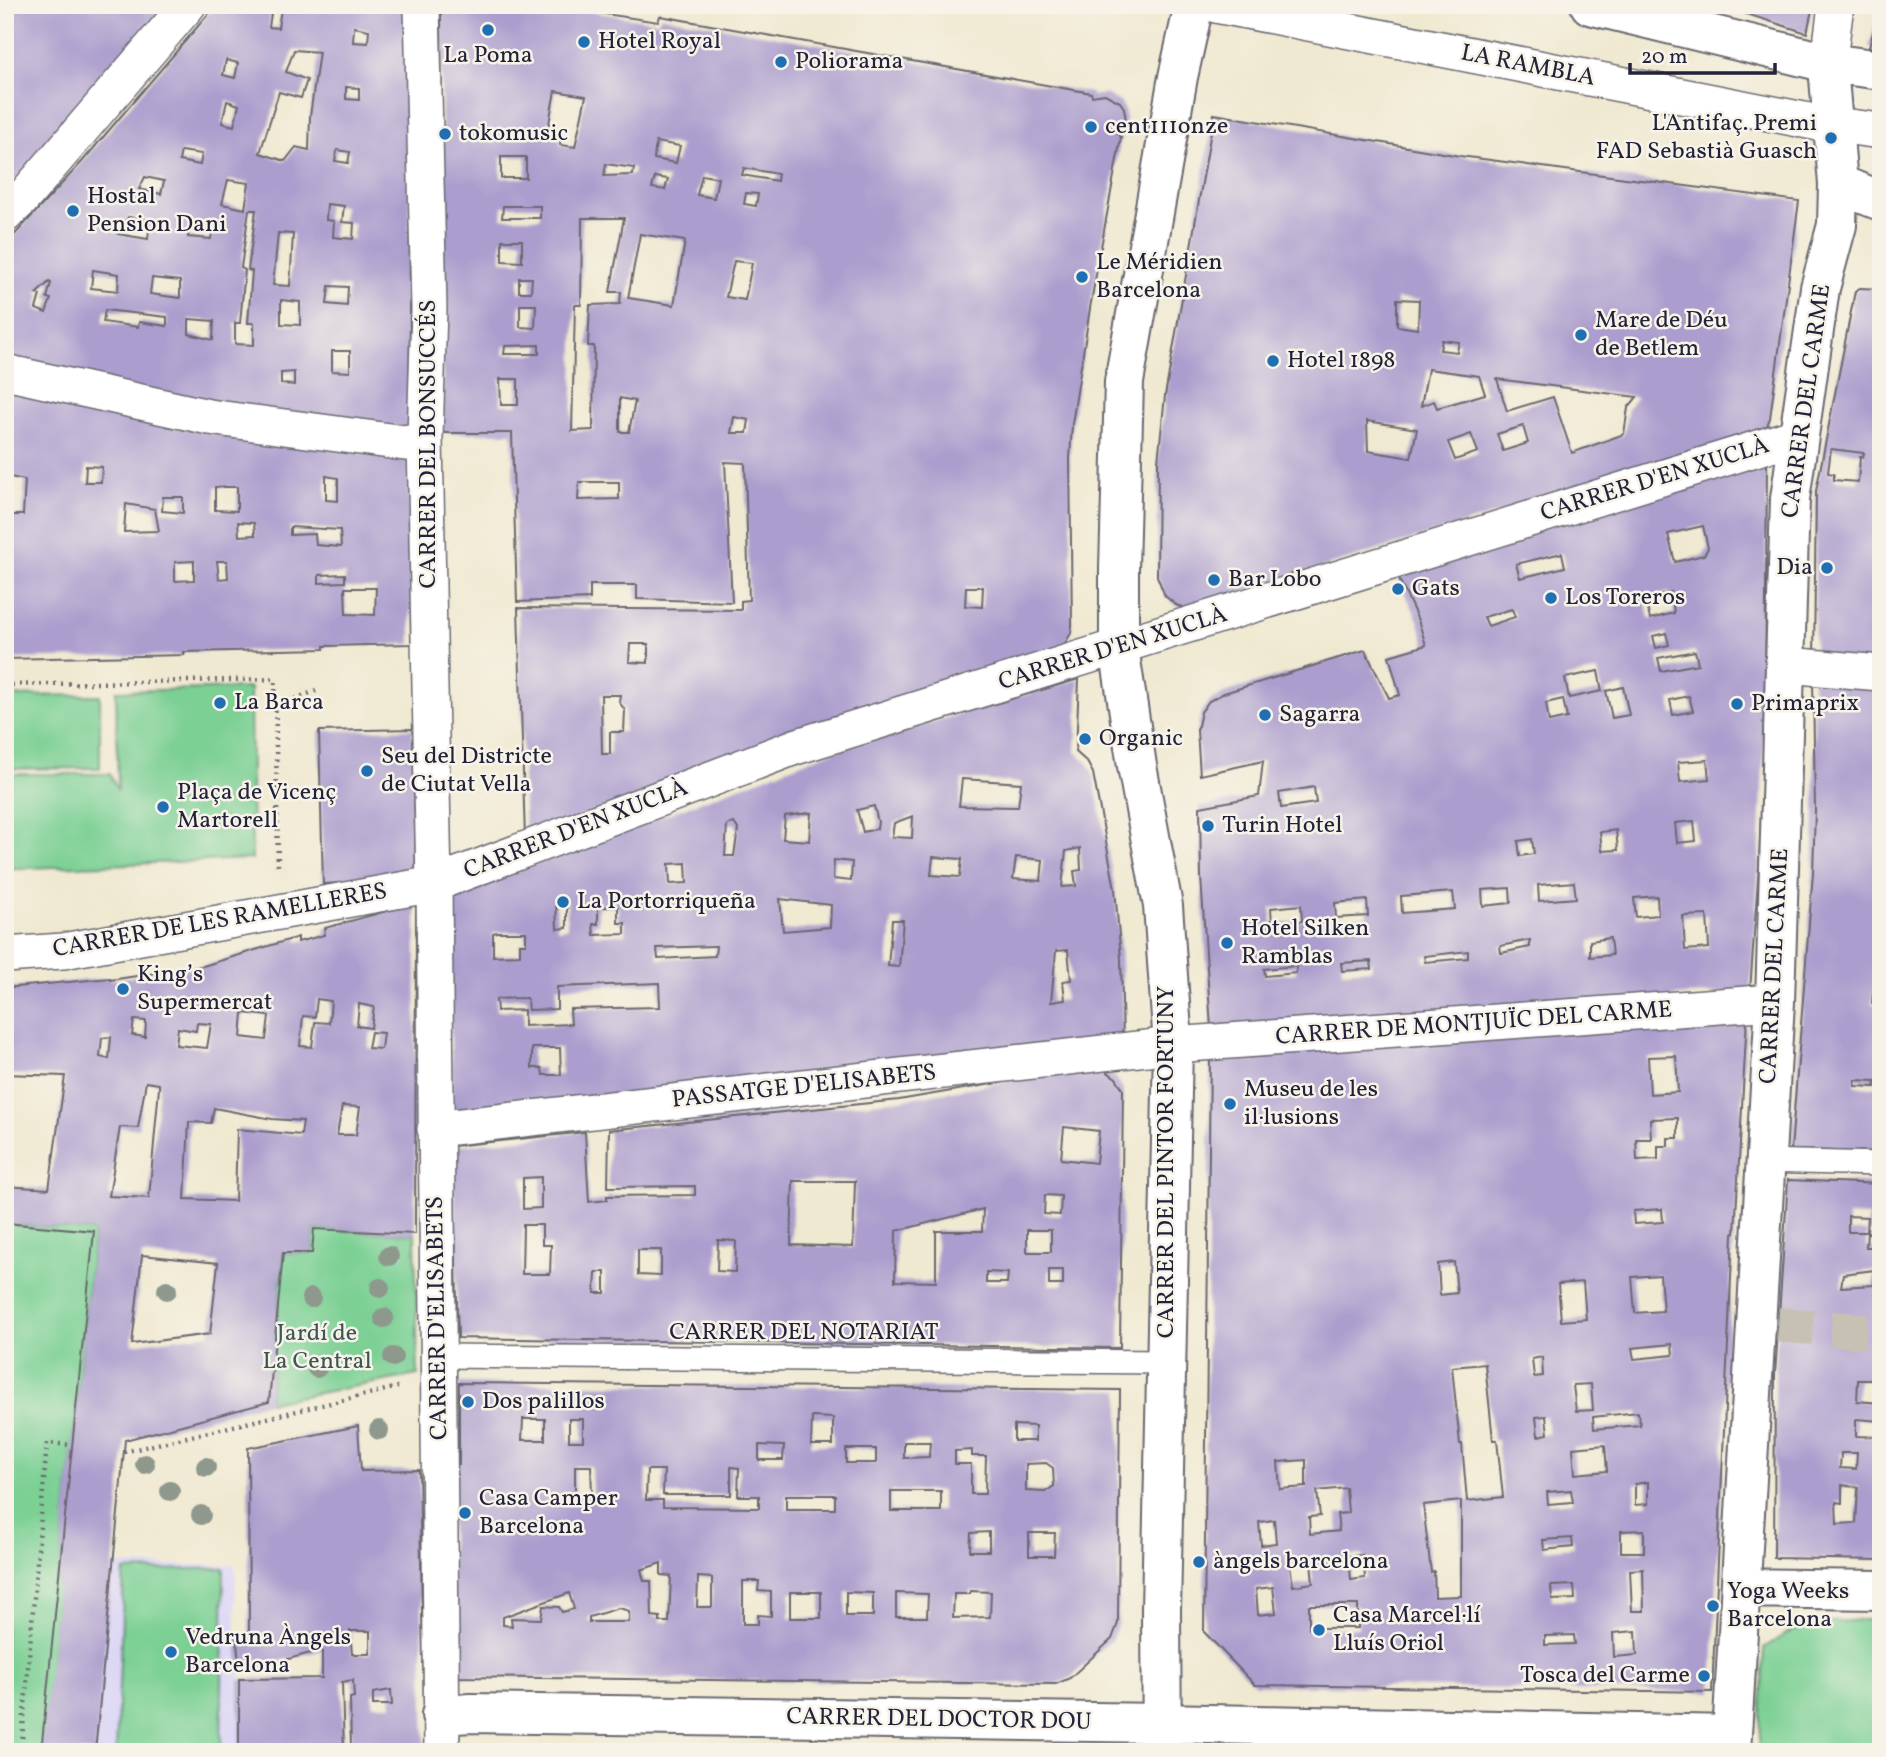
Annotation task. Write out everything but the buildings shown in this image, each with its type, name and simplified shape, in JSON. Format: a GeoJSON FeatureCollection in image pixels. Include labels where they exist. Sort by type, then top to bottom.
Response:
{"type":"FeatureCollection","features":[{"type":"Feature","properties":{"kind":"street"},"geometry":{"type":"LineString","coordinates":[[5,215],[30,190],[188,5]]}},
{"type":"Feature","properties":{"kind":"street","name":"CARRER DEL BONSUCCÉS"},"geometry":{"type":"LineString","coordinates":[[422,5],[429,309],[425,439],[434,884]]}},
{"type":"Feature","properties":{"kind":"street","name":"CARRER DEL PINTOR FORTUNY"},"geometry":{"type":"LineString","coordinates":[[1163,1737],[1161,1611],[1173,1045],[1163,906],[1119,647],[1124,382],[1178,77],[1194,5]]}},
{"type":"Feature","properties":{"kind":"street","name":"LA RAMBLA"},"geometry":{"type":"LineString","coordinates":[[1216,5],[1833,125],[1881,131]]}},
{"type":"Feature","properties":{"kind":"street"},"geometry":{"type":"LineString","coordinates":[[1590,5],[1881,70]]}},
{"type":"Feature","properties":{"kind":"street"},"geometry":{"type":"LineString","coordinates":[[1829,58],[1836,5]]}},
{"type":"Feature","properties":{"kind":"street","name":"CARRER DEL CARME"},"geometry":{"type":"LineString","coordinates":[[1732,1744],[1775,1002],[1790,499],[1820,288],[1837,225],[1838,184],[1829,58]]}},
{"type":"Feature","properties":{"kind":"street"},"geometry":{"type":"LineString","coordinates":[[1838,184],[1881,201]]}},
{"type":"Feature","properties":{"kind":"street"},"geometry":{"type":"LineString","coordinates":[[5,372],[209,417],[405,443],[425,439]]}},
{"type":"Feature","properties":{"kind":"street","name":"CARRER D'EN XUCLÀ"},"geometry":{"type":"LineString","coordinates":[[434,884],[795,747],[1800,435]]}},
{"type":"Feature","properties":{"kind":"street"},"geometry":{"type":"LineString","coordinates":[[1786,665],[1881,673]]}},
{"type":"Feature","properties":{"kind":"street","name":"CARRER DE LES RAMELLERES"},"geometry":{"type":"LineString","coordinates":[[5,954],[63,950],[434,884]]}},
{"type":"Feature","properties":{"kind":"street","name":"CARRER D'ELISABETS"},"geometry":{"type":"LineString","coordinates":[[434,884],[442,1733]]}},
{"type":"Feature","properties":{"kind":"street","name":"CARRER DE MONTJUÏC DEL CARME"},"geometry":{"type":"LineString","coordinates":[[1173,1045],[1775,1002]]}},
{"type":"Feature","properties":{"kind":"street","name":"PASSATGE D'ELISABETS"},"geometry":{"type":"LineString","coordinates":[[435,1129],[1173,1045]]}},
{"type":"Feature","properties":{"kind":"street"},"geometry":{"type":"LineString","coordinates":[[1742,1588],[1881,1590]]}},
{"type":"Feature","properties":{"kind":"street","name":"CARRER DEL DOCTOR DOU"},"geometry":{"type":"LineString","coordinates":[[442,1733],[1163,1737],[1732,1744]]}},
{"type":"Feature","properties":{"kind":"lane"},"geometry":{"type":"LineString","coordinates":[[1764,1161],[1881,1164]]}},
{"type":"Feature","properties":{"kind":"lane","name":"CARRER DEL NOTARIAT"},"geometry":{"type":"LineString","coordinates":[[440,1370],[1167,1363]]}},
{"type":"Feature","properties":{"kind":"path"},"geometry":{"type":"LineString","coordinates":[[5,685],[275,680],[279,912]]}},
{"type":"Feature","properties":{"kind":"path"},"geometry":{"type":"LineString","coordinates":[[275,706],[316,691]]}},
{"type":"Feature","properties":{"kind":"path"},"geometry":{"type":"LineString","coordinates":[[124,1452],[413,1383],[440,1370]]}},
{"type":"Feature","properties":{"kind":"path"},"geometry":{"type":"LineString","coordinates":[[21,1752],[47,1443],[71,1445]]}},
{"type":"Feature","properties":{"kind":"shaded area","name":"Vedruna Àngels Barcelona"},"geometry":{"type":"Polygon","coordinates":[[[113,1565],[235,1565],[236,1636],[240,1668],[239,1752],[95,1752],[113,1565]]]}},
{"type":"Feature","properties":{"kind":"green space"},"geometry":{"type":"Polygon","coordinates":[[[250,688],[252,859],[5,869],[5,774],[110,774],[118,791],[116,691],[250,688]]]}},
{"type":"Feature","properties":{"kind":"green space"},"geometry":{"type":"Polygon","coordinates":[[[100,695],[100,768],[5,769],[5,696],[100,695]]]}},
{"type":"Feature","properties":{"kind":"green space"},"geometry":{"type":"Polygon","coordinates":[[[5,1223],[94,1231],[42,1752],[5,1752],[5,1223]]]}},
{"type":"Feature","properties":{"kind":"green space","name":"Jardí de La Central"},"geometry":{"type":"Polygon","coordinates":[[[314,1229],[415,1234],[418,1375],[269,1402],[283,1253],[312,1253],[314,1229]]]}},
{"type":"Feature","properties":{"kind":"green space","name":"Vedruna Àngels Barcelona"},"geometry":{"type":"Polygon","coordinates":[[[224,1568],[221,1752],[116,1752],[124,1571],[224,1568]]]}},
{"type":"Feature","properties":{"kind":"green space"},"geometry":{"type":"Polygon","coordinates":[[[1881,1619],[1881,1752],[1759,1752],[1764,1648],[1787,1633],[1814,1623],[1881,1619]]]}},
{"type":"Feature","properties":{"kind":"tunnel"},"geometry":{"type":"LineString","coordinates":[[1778,1325],[1881,1332]]}},
{"type":"Feature","properties":{"kind":"place","name":"La Poma"},"geometry":{"type":"Point","coordinates":[488,30]}},
{"type":"Feature","properties":{"kind":"place","name":"Hotel Royal"},"geometry":{"type":"Point","coordinates":[584,42]}},
{"type":"Feature","properties":{"kind":"place","name":"Poliorama"},"geometry":{"type":"Point","coordinates":[781,62]}},
{"type":"Feature","properties":{"kind":"place","name":"cent111onze"},"geometry":{"type":"Point","coordinates":[1091,127]}},
{"type":"Feature","properties":{"kind":"place","name":"tokomusic"},"geometry":{"type":"Point","coordinates":[445,134]}},
{"type":"Feature","properties":{"kind":"place","name":"L'Antifaç. Premi FAD Sebastià Guasch"},"geometry":{"type":"Point","coordinates":[1831,138]}},
{"type":"Feature","properties":{"kind":"place","name":"Hostal Pension Dani"},"geometry":{"type":"Point","coordinates":[73,211]}},
{"type":"Feature","properties":{"kind":"place","name":"Le Méridien Barcelona"},"geometry":{"type":"Point","coordinates":[1082,277]}},
{"type":"Feature","properties":{"kind":"place","name":"Mare de Déu de Betlem"},"geometry":{"type":"Point","coordinates":[1581,335]}},
{"type":"Feature","properties":{"kind":"place","name":"Hotel 1898"},"geometry":{"type":"Point","coordinates":[1273,361]}},
{"type":"Feature","properties":{"kind":"place","name":"Dia"},"geometry":{"type":"Point","coordinates":[1827,568]}},
{"type":"Feature","properties":{"kind":"place","name":"Bar Lobo"},"geometry":{"type":"Point","coordinates":[1214,580]}},
{"type":"Feature","properties":{"kind":"place","name":"Gats"},"geometry":{"type":"Point","coordinates":[1398,589]}},
{"type":"Feature","properties":{"kind":"place","name":"Los Toreros"},"geometry":{"type":"Point","coordinates":[1551,598]}},
{"type":"Feature","properties":{"kind":"place","name":"La Barca"},"geometry":{"type":"Point","coordinates":[220,703]}},
{"type":"Feature","properties":{"kind":"place","name":"Primaprix"},"geometry":{"type":"Point","coordinates":[1737,704]}},
{"type":"Feature","properties":{"kind":"place","name":"Sagarra"},"geometry":{"type":"Point","coordinates":[1265,715]}},
{"type":"Feature","properties":{"kind":"place","name":"Organic"},"geometry":{"type":"Point","coordinates":[1085,739]}},
{"type":"Feature","properties":{"kind":"place","name":"Seu del Districte de Ciutat Vella"},"geometry":{"type":"Point","coordinates":[367,771]}},
{"type":"Feature","properties":{"kind":"place","name":"Plaça de Vicenç Martorell"},"geometry":{"type":"Point","coordinates":[163,807]}},
{"type":"Feature","properties":{"kind":"place","name":"Turin Hotel"},"geometry":{"type":"Point","coordinates":[1208,826]}},
{"type":"Feature","properties":{"kind":"place","name":"La Portorriqueña"},"geometry":{"type":"Point","coordinates":[563,902]}},
{"type":"Feature","properties":{"kind":"place","name":"Hotel Silken Ramblas"},"geometry":{"type":"Point","coordinates":[1227,943]}},
{"type":"Feature","properties":{"kind":"place","name":"King’s Supermercat"},"geometry":{"type":"Point","coordinates":[123,989]}},
{"type":"Feature","properties":{"kind":"place","name":"Museu de les il·lusions"},"geometry":{"type":"Point","coordinates":[1230,1104]}},
{"type":"Feature","properties":{"kind":"place","name":"Dos palillos"},"geometry":{"type":"Point","coordinates":[468,1402]}},
{"type":"Feature","properties":{"kind":"place","name":"Casa Camper Barcelona"},"geometry":{"type":"Point","coordinates":[465,1513]}},
{"type":"Feature","properties":{"kind":"place","name":"àngels barcelona"},"geometry":{"type":"Point","coordinates":[1199,1562]}},
{"type":"Feature","properties":{"kind":"place","name":"Yoga Weeks Barcelona"},"geometry":{"type":"Point","coordinates":[1713,1606]}},
{"type":"Feature","properties":{"kind":"place","name":"Casa Marcel·lí Lluís Oriol"},"geometry":{"type":"Point","coordinates":[1319,1630]}},
{"type":"Feature","properties":{"kind":"place","name":"Vedruna Àngels Barcelona"},"geometry":{"type":"Point","coordinates":[171,1652]}},
{"type":"Feature","properties":{"kind":"place","name":"Tosca del Carme"},"geometry":{"type":"Point","coordinates":[1704,1676]}}]}
